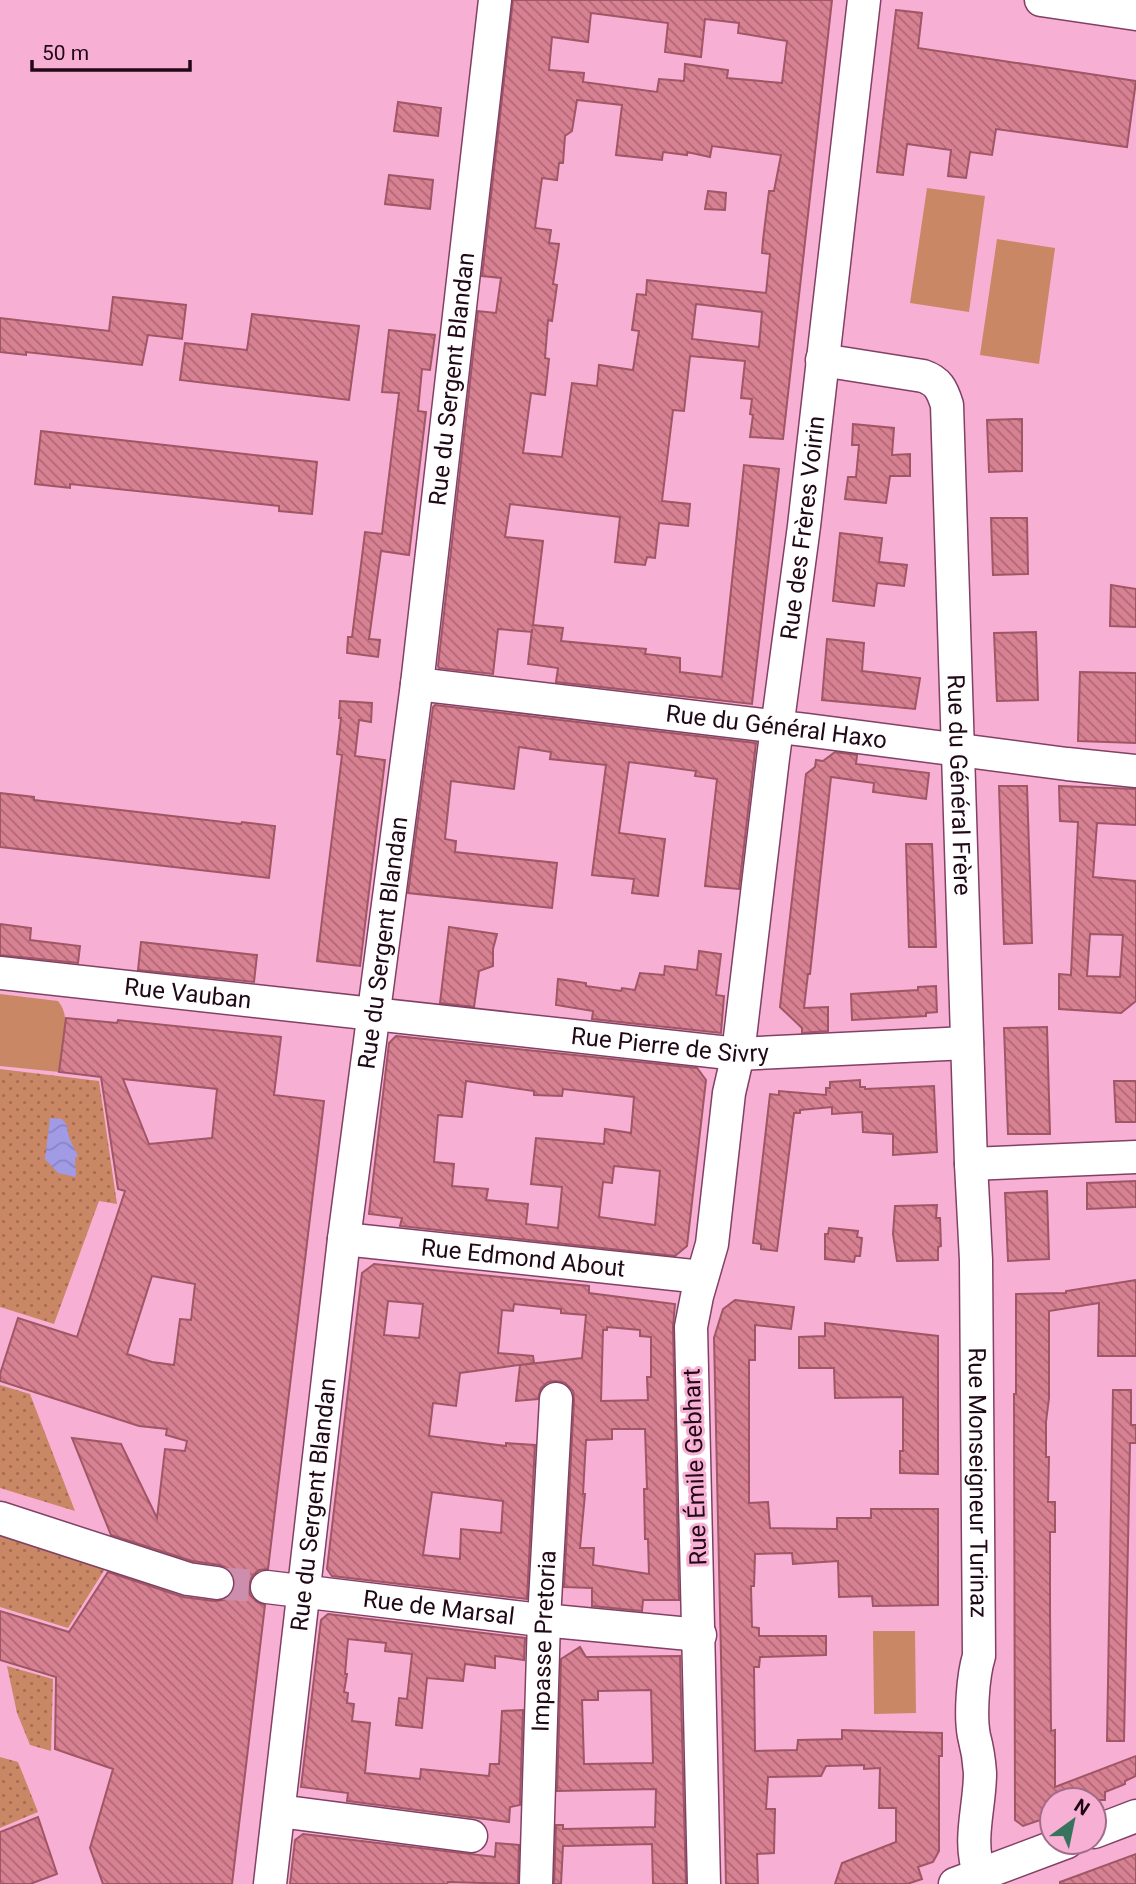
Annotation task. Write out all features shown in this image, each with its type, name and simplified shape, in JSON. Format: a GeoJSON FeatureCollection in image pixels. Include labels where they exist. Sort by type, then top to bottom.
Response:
{"type":"FeatureCollection","features":[{"type":"Feature","properties":{"kind":"street","name":"Rue du Sergent Blandan"},"geometry":{"type":"LineString","coordinates":[[270,1884],[279,1811],[284,1589],[344,1239],[374,1015],[417,684],[495,0]]}},
{"type":"Feature","properties":{"kind":"street","name":"Rue des Frères Voirin"},"geometry":{"type":"LineString","coordinates":[[738,1054],[804,526],[864,0]]}},
{"type":"Feature","properties":{"kind":"street"},"geometry":{"type":"LineString","coordinates":[[1041,0],[1136,14]]}},
{"type":"Feature","properties":{"kind":"street","name":"Rue du Général Frère"},"geometry":{"type":"LineString","coordinates":[[822,360],[923,376],[934,380],[942,389],[947,405],[976,1260],[975,1308]]}},
{"type":"Feature","properties":{"kind":"street","name":"Rue du Général Haxo"},"geometry":{"type":"LineString","coordinates":[[417,684],[1136,771]]}},
{"type":"Feature","properties":{"kind":"street","name":"Rue Vauban"},"geometry":{"type":"LineString","coordinates":[[0,973],[331,1008],[374,1015]]}},
{"type":"Feature","properties":{"kind":"street","name":"Rue Pierre de Sivry"},"geometry":{"type":"LineString","coordinates":[[374,1015],[738,1054],[967,1043]]}},
{"type":"Feature","properties":{"kind":"street","name":"Rue Émile Gebhart"},"geometry":{"type":"LineString","coordinates":[[704,1884],[691,1327],[712,1244],[729,1093],[738,1054]]}},
{"type":"Feature","properties":{"kind":"street"},"geometry":{"type":"LineString","coordinates":[[971,1164],[1136,1157]]}},
{"type":"Feature","properties":{"kind":"street","name":"Rue Edmond About"},"geometry":{"type":"LineString","coordinates":[[344,1239],[702,1277]]}},
{"type":"Feature","properties":{"kind":"street","name":"Rue Monseigneur Turinaz"},"geometry":{"type":"LineString","coordinates":[[967,1879],[974,1860],[975,1815],[979,1800],[979,1751],[974,1734],[974,1674],[979,1656],[975,1308]]}},
{"type":"Feature","properties":{"kind":"street","name":"Impasse Pretoria"},"geometry":{"type":"LineString","coordinates":[[536,1884],[544,1620],[556,1399]]}},
{"type":"Feature","properties":{"kind":"street"},"geometry":{"type":"LineString","coordinates":[[0,1518],[188,1579],[217,1583]]}},
{"type":"Feature","properties":{"kind":"street","name":"Rue de Marsal"},"geometry":{"type":"LineString","coordinates":[[284,1589],[544,1620],[700,1635]]}},
{"type":"Feature","properties":{"kind":"street"},"geometry":{"type":"LineString","coordinates":[[279,1811],[471,1836]]}},
{"type":"Feature","properties":{"kind":"street"},"geometry":{"type":"LineString","coordinates":[[1108,1827],[1136,1816]]}},
{"type":"Feature","properties":{"kind":"street"},"geometry":{"type":"LineString","coordinates":[[967,1879],[1038,1853]]}},
{"type":"Feature","properties":{"kind":"shaded area"},"geometry":{"type":"Polygon","coordinates":[[[927,188],[985,196],[969,312],[910,303],[927,188]]]}},
{"type":"Feature","properties":{"kind":"shaded area"},"geometry":{"type":"Polygon","coordinates":[[[997,239],[1055,248],[1039,364],[980,355],[997,239]]]}},
{"type":"Feature","properties":{"kind":"shaded area"},"geometry":{"type":"Polygon","coordinates":[[[0,994],[58,1001],[66,1026],[59,1072],[0,1066],[0,994]]]}},
{"type":"Feature","properties":{"kind":"shaded area"},"geometry":{"type":"Polygon","coordinates":[[[0,1069],[99,1081],[117,1204],[99,1201],[54,1324],[0,1307],[0,1069]]]}},
{"type":"Feature","properties":{"kind":"shaded area"},"geometry":{"type":"Polygon","coordinates":[[[0,1385],[30,1394],[75,1511],[0,1488],[0,1385]]]}},
{"type":"Feature","properties":{"kind":"shaded area"},"geometry":{"type":"Polygon","coordinates":[[[0,1533],[105,1569],[68,1628],[0,1607],[0,1533]]]}},
{"type":"Feature","properties":{"kind":"shaded area"},"geometry":{"type":"Polygon","coordinates":[[[873,1631],[915,1631],[916,1713],[874,1714],[873,1631]]]}},
{"type":"Feature","properties":{"kind":"shaded area"},"geometry":{"type":"Polygon","coordinates":[[[7,1666],[53,1679],[51,1751],[30,1745],[17,1713],[7,1666]]]}},
{"type":"Feature","properties":{"kind":"shaded area"},"geometry":{"type":"Polygon","coordinates":[[[0,1757],[18,1762],[38,1812],[0,1828],[0,1757]]]}},
{"type":"Feature","properties":{"kind":"water"},"geometry":{"type":"Polygon","coordinates":[[[50,1118],[62,1119],[67,1125],[69,1137],[78,1156],[75,1158],[76,1177],[58,1173],[45,1159],[50,1118]]]}},
{"type":"Feature","properties":{"kind":"building"},"geometry":{"type":"Polygon","coordinates":[[[513,0],[832,0],[783,439],[750,437],[752,399],[741,398],[745,361],[690,356],[684,411],[673,410],[662,501],[690,504],[688,526],[659,523],[655,558],[647,557],[645,565],[615,562],[620,517],[510,504],[505,537],[543,541],[533,625],[563,628],[561,641],[646,649],[645,654],[680,658],[680,672],[722,677],[744,465],[779,469],[752,704],[556,682],[558,668],[528,664],[532,632],[498,629],[493,674],[439,668],[478,311],[496,313],[501,278],[482,276],[513,0]],[[591,13],[588,42],[552,37],[549,70],[584,73],[583,82],[657,92],[659,79],[684,81],[685,64],[728,70],[727,78],[782,83],[787,41],[738,33],[739,23],[705,19],[701,57],[665,52],[668,23],[591,13]],[[577,100],[572,131],[565,136],[563,163],[559,163],[557,180],[542,178],[535,228],[551,230],[549,243],[559,244],[553,284],[557,285],[552,321],[548,320],[545,358],[549,359],[545,395],[531,393],[523,453],[562,457],[572,383],[597,386],[599,365],[633,370],[639,331],[632,330],[637,294],[646,295],[647,280],[766,293],[770,254],[762,253],[763,240],[769,191],[774,191],[781,155],[712,146],[710,157],[687,152],[687,155],[663,152],[662,160],[616,155],[622,105],[577,100]],[[696,304],[692,339],[759,347],[762,312],[696,304]]]}},
{"type":"Feature","properties":{"kind":"building"},"geometry":{"type":"Polygon","coordinates":[[[896,10],[922,13],[918,48],[1136,81],[1127,147],[996,129],[992,155],[970,152],[966,178],[948,176],[951,150],[907,144],[903,175],[877,172],[896,10]]]}},
{"type":"Feature","properties":{"kind":"building"},"geometry":{"type":"Polygon","coordinates":[[[398,102],[441,108],[438,136],[394,131],[398,102]]]}},
{"type":"Feature","properties":{"kind":"building"},"geometry":{"type":"Polygon","coordinates":[[[389,175],[433,180],[430,209],[385,204],[389,175]]]}},
{"type":"Feature","properties":{"kind":"building"},"geometry":{"type":"Polygon","coordinates":[[[708,191],[726,193],[725,210],[705,209],[708,191]]]}},
{"type":"Feature","properties":{"kind":"building"},"geometry":{"type":"Polygon","coordinates":[[[113,297],[186,305],[182,339],[148,335],[142,365],[26,352],[26,355],[0,352],[0,318],[109,331],[113,297]]]}},
{"type":"Feature","properties":{"kind":"building"},"geometry":{"type":"Polygon","coordinates":[[[252,314],[359,326],[349,400],[180,380],[185,343],[247,350],[252,314]]]}},
{"type":"Feature","properties":{"kind":"building"},"geometry":{"type":"Polygon","coordinates":[[[389,330],[435,335],[430,370],[422,369],[418,411],[426,412],[409,555],[381,551],[369,639],[380,640],[378,657],[347,653],[348,637],[352,637],[365,532],[382,534],[399,393],[382,392],[389,330]]]}},
{"type":"Feature","properties":{"kind":"building"},"geometry":{"type":"Polygon","coordinates":[[[1022,419],[1022,471],[989,472],[987,420],[1022,419]]]}},
{"type":"Feature","properties":{"kind":"building"},"geometry":{"type":"Polygon","coordinates":[[[853,424],[894,428],[892,455],[910,454],[910,476],[890,476],[886,503],[845,499],[848,477],[856,477],[859,445],[852,445],[853,424]]]}},
{"type":"Feature","properties":{"kind":"building"},"geometry":{"type":"Polygon","coordinates":[[[41,431],[317,462],[312,514],[279,511],[279,506],[70,484],[70,488],[35,484],[41,431]]]}},
{"type":"Feature","properties":{"kind":"building"},"geometry":{"type":"Polygon","coordinates":[[[991,518],[1027,518],[1028,574],[993,575],[991,518]]]}},
{"type":"Feature","properties":{"kind":"building"},"geometry":{"type":"Polygon","coordinates":[[[840,533],[882,538],[879,562],[907,565],[904,586],[877,583],[874,606],[833,601],[840,533]]]}},
{"type":"Feature","properties":{"kind":"building"},"geometry":{"type":"Polygon","coordinates":[[[1111,585],[1136,589],[1136,627],[1110,626],[1111,585]]]}},
{"type":"Feature","properties":{"kind":"building"},"geometry":{"type":"Polygon","coordinates":[[[1036,632],[1038,700],[997,701],[994,633],[1036,632]]]}},
{"type":"Feature","properties":{"kind":"building"},"geometry":{"type":"Polygon","coordinates":[[[827,639],[864,643],[862,671],[920,678],[915,709],[822,700],[827,639]]]}},
{"type":"Feature","properties":{"kind":"building"},"geometry":{"type":"Polygon","coordinates":[[[1080,672],[1136,673],[1136,743],[1078,741],[1080,672]]]}},
{"type":"Feature","properties":{"kind":"building"},"geometry":{"type":"Polygon","coordinates":[[[340,701],[372,703],[371,722],[359,720],[355,756],[385,760],[360,966],[317,961],[342,755],[337,754],[340,701]]]}},
{"type":"Feature","properties":{"kind":"building"},"geometry":{"type":"Polygon","coordinates":[[[435,705],[756,743],[739,889],[705,886],[717,779],[695,776],[696,771],[629,762],[619,833],[665,839],[658,896],[632,893],[634,879],[592,875],[606,765],[550,759],[551,752],[519,747],[514,789],[451,781],[445,839],[456,841],[455,852],[557,863],[552,908],[408,893],[435,705]]]}},
{"type":"Feature","properties":{"kind":"building"},"geometry":{"type":"Polygon","coordinates":[[[835,752],[857,755],[856,764],[929,773],[926,799],[873,792],[874,783],[831,777],[804,1008],[828,1007],[828,1031],[802,1033],[802,1028],[780,1007],[806,774],[815,767],[816,760],[823,761],[835,752]]]}},
{"type":"Feature","properties":{"kind":"building"},"geometry":{"type":"Polygon","coordinates":[[[999,786],[1027,786],[1032,943],[1004,944],[999,786]]]}},
{"type":"Feature","properties":{"kind":"building"},"geometry":{"type":"Polygon","coordinates":[[[1059,786],[1136,789],[1136,825],[1097,823],[1093,877],[1136,881],[1136,1001],[1121,1013],[1059,1009],[1059,974],[1071,975],[1078,822],[1060,821],[1059,786]],[[1090,934],[1087,976],[1120,977],[1123,935],[1090,934]]]}},
{"type":"Feature","properties":{"kind":"building"},"geometry":{"type":"Polygon","coordinates":[[[0,793],[34,797],[34,800],[275,826],[269,878],[0,847],[0,793]]]}},
{"type":"Feature","properties":{"kind":"building"},"geometry":{"type":"Polygon","coordinates":[[[906,844],[932,844],[936,947],[909,947],[906,844]]]}},
{"type":"Feature","properties":{"kind":"building"},"geometry":{"type":"Polygon","coordinates":[[[0,924],[31,928],[30,940],[80,946],[78,963],[0,955],[0,924]]]}},
{"type":"Feature","properties":{"kind":"building"},"geometry":{"type":"Polygon","coordinates":[[[449,927],[497,934],[493,949],[493,966],[479,971],[474,1007],[440,1003],[449,927]]]}},
{"type":"Feature","properties":{"kind":"building"},"geometry":{"type":"Polygon","coordinates":[[[141,942],[257,955],[254,982],[138,970],[141,942]]]}},
{"type":"Feature","properties":{"kind":"building"},"geometry":{"type":"Polygon","coordinates":[[[699,951],[721,954],[716,995],[724,996],[721,1033],[592,1019],[593,1011],[556,1005],[558,979],[621,991],[622,988],[635,990],[640,973],[664,975],[665,966],[697,970],[699,951]]]}},
{"type":"Feature","properties":{"kind":"building"},"geometry":{"type":"Polygon","coordinates":[[[936,986],[937,1012],[926,1013],[926,1016],[852,1020],[851,994],[918,990],[918,987],[936,986]]]}},
{"type":"Feature","properties":{"kind":"building"},"geometry":{"type":"Polygon","coordinates":[[[66,1018],[117,1023],[118,1020],[281,1037],[274,1095],[324,1101],[268,1569],[259,1570],[249,1584],[250,1595],[265,1605],[232,1884],[103,1884],[90,1848],[113,1769],[55,1749],[56,1677],[0,1660],[0,1611],[69,1632],[108,1572],[183,1597],[214,1601],[231,1595],[235,1585],[234,1575],[220,1565],[192,1561],[111,1535],[72,1438],[121,1444],[157,1518],[165,1449],[185,1451],[187,1441],[166,1435],[167,1429],[139,1426],[0,1381],[18,1318],[77,1337],[125,1191],[118,1189],[101,1077],[59,1072],[66,1018]],[[123,1079],[149,1144],[212,1138],[217,1089],[123,1079]],[[152,1276],[127,1354],[174,1365],[180,1319],[191,1320],[195,1284],[152,1276]]]}},
{"type":"Feature","properties":{"kind":"building"},"geometry":{"type":"Polygon","coordinates":[[[1047,1027],[1050,1134],[1008,1134],[1004,1028],[1047,1027]]]}},
{"type":"Feature","properties":{"kind":"building"},"geometry":{"type":"Polygon","coordinates":[[[396,1036],[697,1068],[706,1080],[687,1246],[675,1256],[400,1226],[402,1218],[369,1214],[389,1043],[396,1036]],[[466,1081],[462,1117],[438,1115],[434,1162],[454,1164],[452,1186],[488,1189],[486,1200],[528,1204],[526,1224],[558,1228],[562,1187],[531,1184],[536,1138],[604,1144],[605,1129],[631,1133],[634,1097],[563,1089],[562,1096],[534,1095],[534,1091],[466,1081]],[[614,1166],[612,1183],[603,1182],[599,1217],[655,1225],[660,1171],[614,1166]]]}},
{"type":"Feature","properties":{"kind":"building"},"geometry":{"type":"Polygon","coordinates":[[[860,1080],[860,1087],[865,1089],[934,1086],[937,1152],[893,1155],[893,1134],[863,1132],[862,1112],[832,1114],[832,1107],[794,1113],[777,1251],[761,1249],[761,1244],[753,1243],[770,1094],[779,1095],[779,1091],[826,1095],[830,1082],[860,1080]]]}},
{"type":"Feature","properties":{"kind":"building"},"geometry":{"type":"Polygon","coordinates":[[[1114,1081],[1136,1081],[1136,1122],[1116,1122],[1114,1081]]]}},
{"type":"Feature","properties":{"kind":"building"},"geometry":{"type":"Polygon","coordinates":[[[1136,1181],[1136,1207],[1087,1209],[1087,1183],[1136,1181]]]}},
{"type":"Feature","properties":{"kind":"building"},"geometry":{"type":"Polygon","coordinates":[[[1047,1191],[1049,1259],[1008,1261],[1005,1193],[1047,1191]]]}},
{"type":"Feature","properties":{"kind":"building"},"geometry":{"type":"Polygon","coordinates":[[[937,1205],[936,1218],[940,1218],[941,1246],[938,1247],[938,1260],[897,1261],[893,1234],[895,1206],[937,1205]]]}},
{"type":"Feature","properties":{"kind":"building"},"geometry":{"type":"Polygon","coordinates":[[[829,1228],[858,1231],[857,1237],[862,1238],[860,1256],[855,1256],[854,1262],[825,1259],[825,1234],[828,1234],[829,1228]]]}},
{"type":"Feature","properties":{"kind":"building"},"geometry":{"type":"Polygon","coordinates":[[[374,1264],[589,1286],[589,1293],[675,1304],[673,1327],[679,1600],[643,1600],[642,1611],[592,1606],[592,1588],[564,1587],[573,1391],[565,1383],[548,1382],[541,1388],[538,1399],[516,1401],[520,1365],[582,1358],[586,1315],[561,1313],[561,1309],[514,1304],[513,1311],[502,1310],[498,1353],[533,1356],[534,1363],[460,1373],[456,1406],[433,1403],[429,1436],[506,1446],[506,1443],[535,1445],[527,1599],[332,1576],[327,1569],[362,1273],[374,1264]],[[388,1301],[384,1335],[419,1338],[423,1304],[388,1301]],[[607,1327],[607,1330],[603,1330],[601,1401],[648,1400],[651,1337],[640,1336],[640,1330],[607,1327]],[[612,1429],[612,1439],[586,1440],[580,1548],[594,1548],[593,1565],[649,1574],[648,1539],[645,1539],[645,1429],[612,1429]],[[432,1492],[423,1555],[460,1559],[461,1529],[501,1533],[503,1501],[432,1492]]]}},
{"type":"Feature","properties":{"kind":"building"},"geometry":{"type":"Polygon","coordinates":[[[1136,1280],[1136,1356],[1098,1356],[1099,1303],[1049,1311],[1046,1457],[1049,1457],[1048,1502],[1055,1502],[1055,1532],[1050,1532],[1050,1611],[1051,1731],[1055,1730],[1055,1786],[1038,1786],[1038,1821],[1023,1826],[1015,1820],[1016,1294],[1066,1291],[1136,1280]]]}},
{"type":"Feature","properties":{"kind":"building"},"geometry":{"type":"Polygon","coordinates":[[[735,1300],[794,1307],[791,1329],[755,1325],[755,1360],[749,1360],[749,1503],[768,1502],[770,1528],[837,1529],[837,1518],[871,1518],[871,1509],[938,1509],[938,1605],[873,1606],[872,1596],[839,1597],[838,1561],[793,1564],[792,1553],[755,1554],[754,1586],[751,1586],[752,1627],[759,1628],[759,1636],[826,1636],[826,1655],[760,1657],[759,1667],[754,1667],[755,1751],[797,1750],[798,1740],[842,1739],[842,1730],[942,1733],[942,1756],[939,1756],[939,1851],[933,1862],[918,1867],[922,1879],[907,1884],[835,1884],[842,1863],[896,1842],[896,1808],[879,1808],[880,1768],[864,1769],[864,1765],[826,1766],[821,1776],[768,1777],[766,1809],[775,1809],[774,1853],[757,1854],[758,1884],[726,1884],[714,1338],[723,1309],[735,1300]]]}},
{"type":"Feature","properties":{"kind":"building"},"geometry":{"type":"Polygon","coordinates":[[[825,1323],[938,1336],[938,1474],[900,1473],[900,1451],[903,1451],[903,1397],[835,1398],[834,1368],[799,1368],[799,1337],[825,1336],[825,1323]]]}},
{"type":"Feature","properties":{"kind":"building"},"geometry":{"type":"Polygon","coordinates":[[[1113,1390],[1131,1390],[1131,1425],[1136,1425],[1136,1443],[1130,1443],[1124,1741],[1107,1741],[1113,1390]]]}},
{"type":"Feature","properties":{"kind":"building"},"geometry":{"type":"Polygon","coordinates":[[[328,1614],[525,1638],[524,1660],[495,1656],[495,1668],[465,1664],[463,1681],[427,1678],[422,1728],[396,1725],[399,1698],[407,1699],[412,1654],[385,1651],[386,1643],[348,1639],[344,1692],[348,1693],[347,1703],[354,1704],[352,1721],[370,1723],[365,1773],[420,1779],[421,1769],[489,1776],[490,1764],[499,1764],[502,1711],[523,1710],[520,1805],[510,1807],[509,1822],[347,1801],[348,1793],[301,1787],[321,1620],[328,1614]]]}},
{"type":"Feature","properties":{"kind":"building"},"geometry":{"type":"Polygon","coordinates":[[[580,1647],[586,1657],[680,1656],[686,1884],[653,1884],[652,1844],[563,1846],[561,1884],[554,1884],[556,1825],[563,1825],[563,1829],[655,1827],[656,1789],[557,1791],[561,1659],[580,1647]],[[651,1690],[598,1691],[598,1700],[582,1700],[584,1764],[653,1763],[651,1690]]]}},
{"type":"Feature","properties":{"kind":"building"},"geometry":{"type":"Polygon","coordinates":[[[1136,1756],[1136,1776],[1125,1781],[1125,1784],[1108,1791],[1108,1786],[1058,1786],[1136,1756]]]}},
{"type":"Feature","properties":{"kind":"building"},"geometry":{"type":"Polygon","coordinates":[[[38,1817],[57,1874],[30,1884],[0,1884],[0,1832],[38,1817]]]}},
{"type":"Feature","properties":{"kind":"building"},"geometry":{"type":"Polygon","coordinates":[[[303,1834],[495,1857],[496,1843],[519,1845],[518,1884],[290,1884],[295,1840],[303,1834]]]}},
{"type":"Feature","properties":{"kind":"building"},"geometry":{"type":"Polygon","coordinates":[[[1136,1854],[1136,1884],[1060,1884],[1060,1882],[1136,1854]]]}},
{"type":"Feature","properties":{"kind":"tunnel"},"geometry":{"type":"LineString","coordinates":[[217,1583],[267,1587]]}}]}
